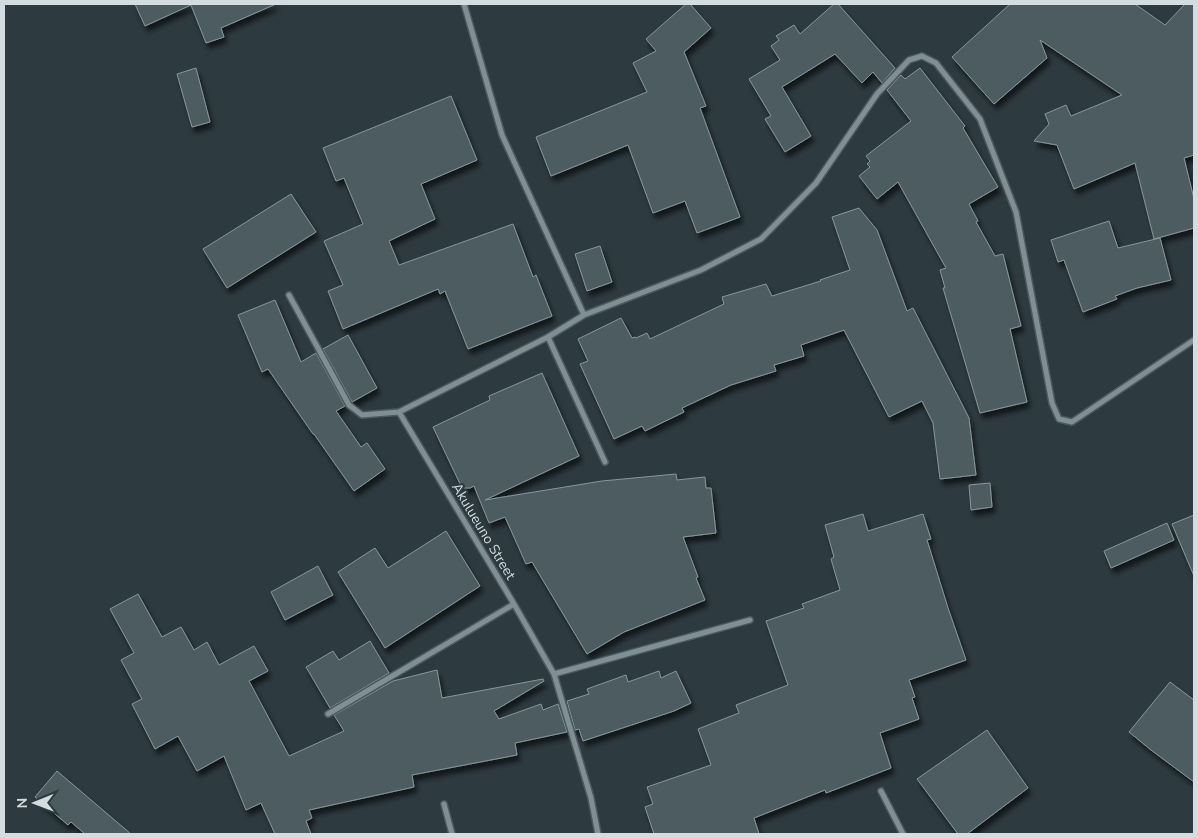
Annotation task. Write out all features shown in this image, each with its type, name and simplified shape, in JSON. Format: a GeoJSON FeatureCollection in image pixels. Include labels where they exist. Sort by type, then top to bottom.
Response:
{"type":"FeatureCollection","features":[{"type":"Feature","properties":{"kind":"street"},"geometry":{"type":"LineString","coordinates":[[464,4],[502,135],[584,316]]}},
{"type":"Feature","properties":{"kind":"street"},"geometry":{"type":"LineString","coordinates":[[289,295],[349,405],[362,415],[399,412],[548,337],[584,316],[701,270],[761,239],[816,183],[878,94],[909,60],[922,56],[936,63],[980,119],[1016,212],[1052,402],[1060,418],[1072,422],[1194,340]]}},
{"type":"Feature","properties":{"kind":"street"},"geometry":{"type":"LineString","coordinates":[[548,337],[605,462]]}},
{"type":"Feature","properties":{"kind":"street","name":"Akulueuno Street"},"geometry":{"type":"LineString","coordinates":[[399,412],[554,674],[591,798],[598,834]]}},
{"type":"Feature","properties":{"kind":"street"},"geometry":{"type":"LineString","coordinates":[[328,714],[514,604]]}},
{"type":"Feature","properties":{"kind":"street"},"geometry":{"type":"LineString","coordinates":[[554,674],[750,620]]}},
{"type":"Feature","properties":{"kind":"street"},"geometry":{"type":"LineString","coordinates":[[880,791],[904,834]]}},
{"type":"Feature","properties":{"kind":"street"},"geometry":{"type":"LineString","coordinates":[[444,804],[452,834]]}},
{"type":"Feature","properties":{"kind":"building"},"geometry":{"type":"Polygon","coordinates":[[[135,4],[276,4],[221,28],[224,37],[206,43],[191,5],[145,26],[135,4]]]}},
{"type":"Feature","properties":{"kind":"building"},"geometry":{"type":"Polygon","coordinates":[[[686,4],[690,4],[711,28],[684,52],[706,106],[700,108],[740,217],[697,233],[685,201],[653,213],[628,145],[551,176],[536,137],[647,92],[633,63],[656,51],[646,39],[686,4]]]}},
{"type":"Feature","properties":{"kind":"building"},"geometry":{"type":"Polygon","coordinates":[[[834,4],[838,4],[895,68],[882,83],[873,72],[862,83],[835,54],[782,87],[811,136],[785,152],[765,119],[771,116],[749,79],[780,60],[771,46],[779,40],[776,36],[794,25],[800,34],[834,4]]]}},
{"type":"Feature","properties":{"kind":"building"},"geometry":{"type":"Polygon","coordinates":[[[1010,4],[1135,4],[1165,25],[1185,4],[1194,4],[1194,155],[1184,158],[1194,199],[1194,228],[1154,239],[1135,163],[1074,189],[1057,145],[1034,141],[1049,124],[1045,114],[1066,105],[1071,116],[1122,95],[1040,40],[1047,58],[994,104],[952,57],[1010,4]]]}},
{"type":"Feature","properties":{"kind":"building"},"geometry":{"type":"Polygon","coordinates":[[[196,68],[210,122],[192,127],[177,74],[196,68]]]}},
{"type":"Feature","properties":{"kind":"building"},"geometry":{"type":"Polygon","coordinates":[[[920,68],[965,126],[963,128],[998,187],[969,204],[978,221],[976,222],[995,256],[1003,254],[1021,326],[1010,329],[1027,402],[980,413],[943,288],[945,288],[940,270],[946,268],[898,182],[877,199],[859,176],[870,167],[867,164],[870,161],[866,156],[911,121],[887,90],[901,75],[905,79],[920,68]]]}},
{"type":"Feature","properties":{"kind":"building"},"geometry":{"type":"Polygon","coordinates":[[[451,96],[477,160],[421,184],[435,219],[389,241],[399,265],[513,224],[533,277],[536,275],[552,316],[468,349],[445,291],[440,294],[438,289],[343,329],[328,291],[343,285],[324,241],[363,224],[344,178],[336,181],[323,148],[451,96]]]}},
{"type":"Feature","properties":{"kind":"building"},"geometry":{"type":"Polygon","coordinates":[[[291,194],[316,232],[227,288],[203,249],[291,194]]]}},
{"type":"Feature","properties":{"kind":"building"},"geometry":{"type":"Polygon","coordinates":[[[859,208],[877,230],[907,311],[913,308],[969,418],[976,475],[940,479],[933,423],[922,401],[889,417],[844,330],[801,345],[804,356],[774,365],[776,371],[731,385],[682,408],[684,412],[645,431],[642,426],[614,439],[580,364],[588,361],[578,339],[621,318],[632,338],[647,333],[650,339],[724,304],[722,297],[766,284],[772,296],[850,270],[832,217],[859,208]]]}},
{"type":"Feature","properties":{"kind":"building"},"geometry":{"type":"Polygon","coordinates":[[[1109,221],[1118,248],[1160,238],[1171,280],[1137,288],[1115,296],[1117,299],[1083,312],[1064,260],[1058,262],[1051,240],[1109,221]]]}},
{"type":"Feature","properties":{"kind":"building"},"geometry":{"type":"Polygon","coordinates":[[[600,246],[612,282],[587,291],[575,254],[600,246]]]}},
{"type":"Feature","properties":{"kind":"building"},"geometry":{"type":"Polygon","coordinates":[[[275,300],[301,362],[316,353],[345,406],[336,411],[361,447],[367,443],[385,469],[354,491],[268,369],[262,372],[238,315],[275,300]]]}},
{"type":"Feature","properties":{"kind":"building"},"geometry":{"type":"Polygon","coordinates":[[[348,335],[377,388],[352,402],[323,349],[348,335]]]}},
{"type":"Feature","properties":{"kind":"building"},"geometry":{"type":"Polygon","coordinates":[[[542,373],[579,456],[485,500],[602,481],[676,474],[677,480],[705,477],[706,488],[711,488],[716,533],[683,537],[705,600],[624,632],[587,654],[532,562],[526,564],[505,517],[489,523],[474,486],[462,488],[433,427],[490,400],[489,396],[542,373]]]}},
{"type":"Feature","properties":{"kind":"building"},"geometry":{"type":"Polygon","coordinates":[[[990,483],[992,507],[971,510],[969,485],[990,483]]]}},
{"type":"Feature","properties":{"kind":"building"},"geometry":{"type":"Polygon","coordinates":[[[863,514],[868,531],[923,514],[931,539],[927,540],[966,660],[909,680],[915,697],[912,698],[919,719],[880,733],[891,768],[826,793],[825,790],[754,818],[759,834],[654,834],[645,807],[653,804],[647,787],[711,765],[698,729],[739,713],[736,705],[788,685],[766,621],[804,608],[802,604],[840,590],[831,559],[834,557],[825,525],[863,514]]]}},
{"type":"Feature","properties":{"kind":"building"},"geometry":{"type":"Polygon","coordinates":[[[1194,515],[1194,576],[1172,524],[1194,515]]]}},
{"type":"Feature","properties":{"kind":"building"},"geometry":{"type":"Polygon","coordinates":[[[1167,523],[1174,540],[1111,568],[1104,551],[1167,523]]]}},
{"type":"Feature","properties":{"kind":"building"},"geometry":{"type":"Polygon","coordinates":[[[446,531],[480,586],[385,648],[338,572],[375,548],[388,568],[446,531]]]}},
{"type":"Feature","properties":{"kind":"building"},"geometry":{"type":"Polygon","coordinates":[[[318,566],[333,595],[285,620],[271,592],[318,566]]]}},
{"type":"Feature","properties":{"kind":"building"},"geometry":{"type":"Polygon","coordinates":[[[138,594],[162,637],[181,627],[194,650],[207,642],[219,665],[254,646],[268,671],[249,681],[289,756],[344,731],[334,715],[393,681],[437,670],[442,698],[543,679],[544,681],[494,711],[499,719],[541,704],[543,710],[558,704],[567,732],[515,743],[517,755],[412,775],[414,787],[309,810],[312,818],[306,821],[311,834],[275,834],[261,803],[246,810],[224,756],[197,771],[178,736],[155,749],[132,704],[142,699],[121,660],[134,653],[110,609],[138,594]]]}},
{"type":"Feature","properties":{"kind":"building"},"geometry":{"type":"Polygon","coordinates":[[[370,641],[389,673],[330,708],[306,667],[333,651],[339,660],[370,641]]]}},
{"type":"Feature","properties":{"kind":"building"},"geometry":{"type":"Polygon","coordinates":[[[659,671],[661,678],[676,671],[691,703],[674,711],[583,741],[579,729],[575,730],[567,701],[589,694],[587,689],[626,675],[628,682],[659,671]]]}},
{"type":"Feature","properties":{"kind":"building"},"geometry":{"type":"Polygon","coordinates":[[[1170,682],[1194,700],[1194,782],[1129,732],[1170,682]]]}},
{"type":"Feature","properties":{"kind":"building"},"geometry":{"type":"Polygon","coordinates":[[[987,730],[1028,788],[967,834],[958,834],[917,779],[987,730]]]}},
{"type":"Feature","properties":{"kind":"building"},"geometry":{"type":"Polygon","coordinates":[[[57,771],[131,834],[85,834],[71,822],[68,825],[35,797],[57,771]]]}}]}
